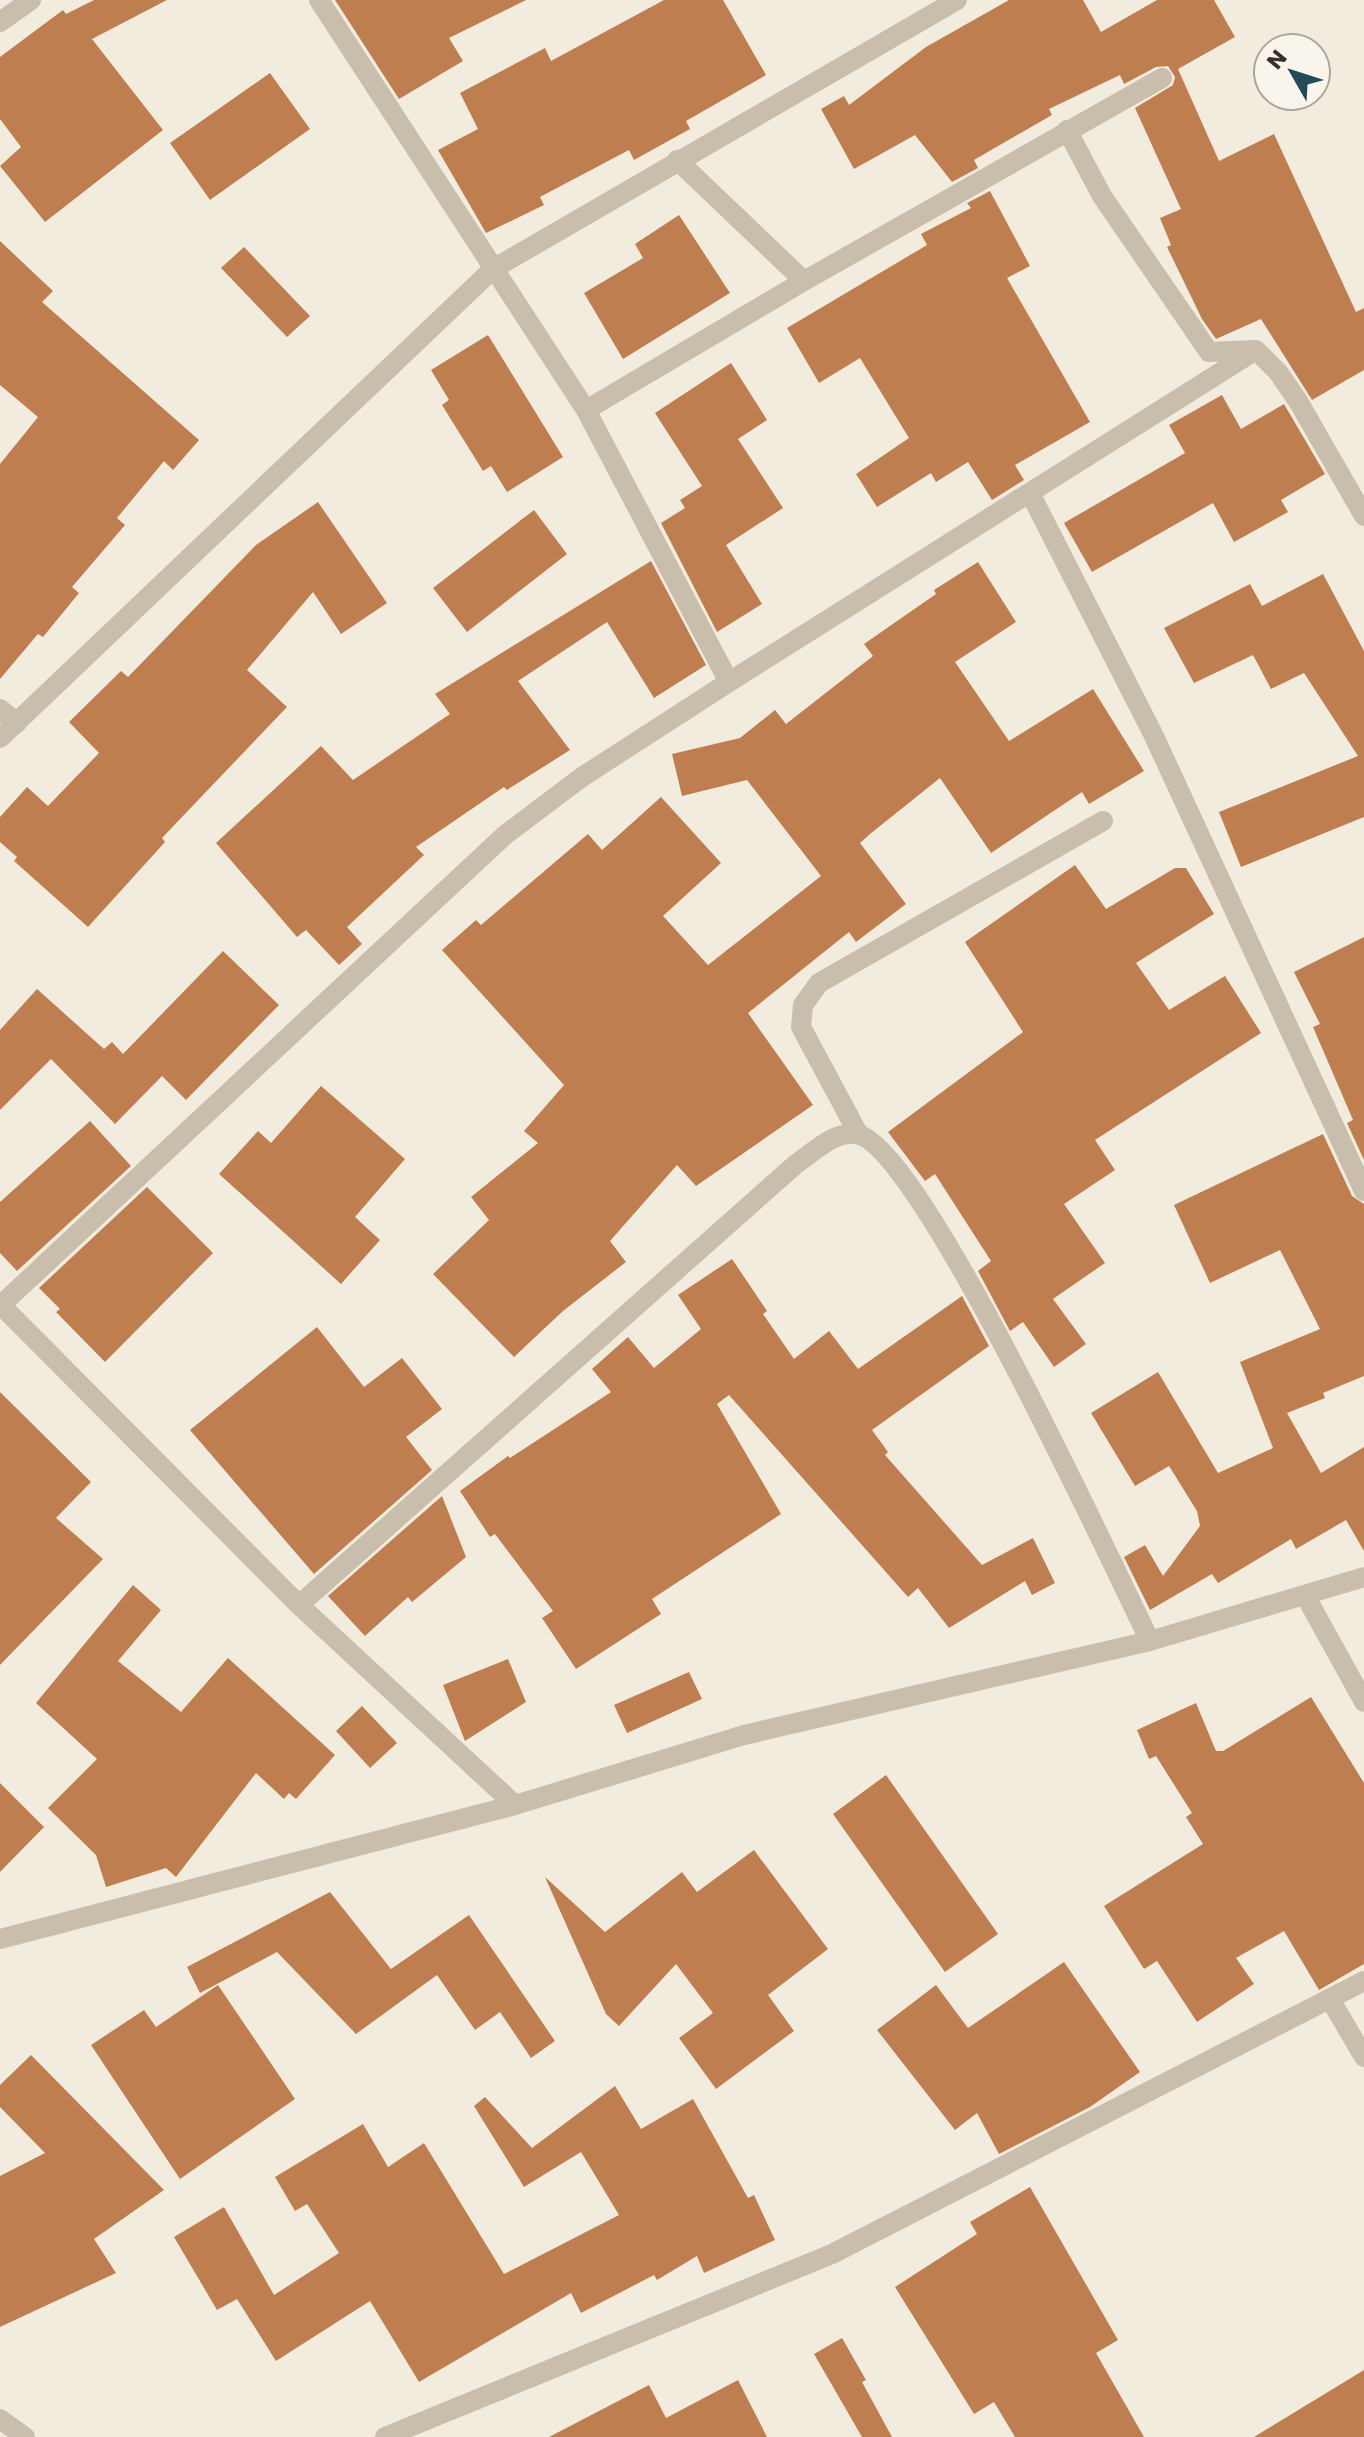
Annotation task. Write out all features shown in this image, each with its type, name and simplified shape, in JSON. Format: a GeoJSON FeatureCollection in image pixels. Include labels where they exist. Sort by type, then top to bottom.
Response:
{"type":"FeatureCollection","features":[{"type":"Feature","properties":{"kind":"street"},"geometry":{"type":"LineString","coordinates":[[0,22],[31,0]]}},
{"type":"Feature","properties":{"kind":"street"},"geometry":{"type":"LineString","coordinates":[[319,0],[586,410],[729,682]]}},
{"type":"Feature","properties":{"kind":"street"},"geometry":{"type":"LineString","coordinates":[[0,738],[493,269],[957,0]]}},
{"type":"Feature","properties":{"kind":"street"},"geometry":{"type":"LineString","coordinates":[[586,410],[804,281],[1162,78]]}},
{"type":"Feature","properties":{"kind":"street"},"geometry":{"type":"LineString","coordinates":[[1067,130],[1102,196],[1209,352],[1256,350]]}},
{"type":"Feature","properties":{"kind":"street"},"geometry":{"type":"LineString","coordinates":[[677,160],[804,281]]}},
{"type":"Feature","properties":{"kind":"street"},"geometry":{"type":"LineString","coordinates":[[515,1805],[299,1605],[1,1305],[505,835],[582,777],[729,682],[1256,350]]}},
{"type":"Feature","properties":{"kind":"street"},"geometry":{"type":"LineString","coordinates":[[1256,350],[1298,401],[1364,516]]}},
{"type":"Feature","properties":{"kind":"street"},"geometry":{"type":"LineString","coordinates":[[1030,493],[1153,734],[1364,1191]]}},
{"type":"Feature","properties":{"kind":"street"},"geometry":{"type":"LineString","coordinates":[[0,709],[17,723]]}},
{"type":"Feature","properties":{"kind":"street"},"geometry":{"type":"LineString","coordinates":[[859,1135],[801,1027],[803,1005],[819,983],[1103,821]]}},
{"type":"Feature","properties":{"kind":"street"},"geometry":{"type":"LineString","coordinates":[[299,1605],[796,1164],[839,1135],[859,1135],[881,1148],[941,1234],[984,1306],[1150,1641]]}},
{"type":"Feature","properties":{"kind":"street"},"geometry":{"type":"LineString","coordinates":[[0,1939],[515,1805],[744,1735],[1150,1641],[1306,1597],[1364,1577]]}},
{"type":"Feature","properties":{"kind":"street"},"geometry":{"type":"LineString","coordinates":[[1306,1597],[1364,1702]]}},
{"type":"Feature","properties":{"kind":"street"},"geometry":{"type":"LineString","coordinates":[[385,2437],[832,2254],[1364,1981]]}},
{"type":"Feature","properties":{"kind":"street"},"geometry":{"type":"LineString","coordinates":[[1330,1999],[1364,2057]]}},
{"type":"Feature","properties":{"kind":"street"},"geometry":{"type":"LineString","coordinates":[[0,2419],[25,2437]]}},
{"type":"Feature","properties":{"kind":"building"},"geometry":{"type":"Polygon","coordinates":[[[94,0],[167,0],[92,39],[163,130],[45,222],[0,166],[21,147],[0,119],[0,57],[63,10],[66,14],[94,0]]]}},
{"type":"Feature","properties":{"kind":"building"},"geometry":{"type":"Polygon","coordinates":[[[335,0],[526,0],[449,38],[463,61],[399,99],[335,0]]]}},
{"type":"Feature","properties":{"kind":"building"},"geometry":{"type":"Polygon","coordinates":[[[664,0],[723,0],[766,75],[686,121],[690,129],[634,160],[629,150],[540,197],[544,205],[486,233],[438,150],[478,129],[460,93],[545,48],[551,61],[664,0]]]}},
{"type":"Feature","properties":{"kind":"building"},"geometry":{"type":"Polygon","coordinates":[[[1009,0],[1083,0],[1101,32],[1157,0],[1214,0],[1235,37],[1178,69],[1219,161],[1274,134],[1356,312],[1364,308],[1364,370],[1312,400],[1261,319],[1216,339],[1202,319],[1167,247],[1171,245],[1160,218],[1181,209],[1135,108],[1173,85],[1175,77],[1168,66],[1156,67],[1124,84],[1120,75],[1049,109],[1052,115],[974,160],[978,168],[952,182],[915,135],[854,169],[821,109],[844,96],[849,105],[926,47],[1009,0]]]}},
{"type":"Feature","properties":{"kind":"building"},"geometry":{"type":"Polygon","coordinates":[[[270,73],[310,129],[210,200],[170,143],[270,73]]]}},
{"type":"Feature","properties":{"kind":"building"},"geometry":{"type":"Polygon","coordinates":[[[990,191],[1030,266],[1007,278],[1090,422],[1015,465],[1024,480],[992,500],[968,462],[936,482],[931,473],[877,507],[856,474],[909,438],[860,358],[819,383],[787,328],[927,245],[921,234],[971,208],[967,203],[990,191]]]}},
{"type":"Feature","properties":{"kind":"building"},"geometry":{"type":"Polygon","coordinates":[[[679,215],[730,293],[623,359],[584,293],[643,258],[635,244],[679,215]]]}},
{"type":"Feature","properties":{"kind":"building"},"geometry":{"type":"Polygon","coordinates":[[[0,241],[53,291],[42,302],[199,440],[173,470],[164,461],[117,518],[125,525],[72,587],[79,593],[43,637],[38,634],[0,679],[0,464],[38,417],[0,385],[0,241]]]}},
{"type":"Feature","properties":{"kind":"building"},"geometry":{"type":"Polygon","coordinates":[[[244,247],[310,316],[287,337],[221,268],[244,247]]]}},
{"type":"Feature","properties":{"kind":"building"},"geometry":{"type":"Polygon","coordinates":[[[488,335],[563,457],[507,492],[491,466],[483,471],[442,405],[449,400],[431,370],[488,335]]]}},
{"type":"Feature","properties":{"kind":"building"},"geometry":{"type":"Polygon","coordinates":[[[731,363],[767,420],[738,439],[783,508],[726,545],[762,604],[717,632],[661,523],[685,508],[680,500],[702,486],[655,413],[731,363]]]}},
{"type":"Feature","properties":{"kind":"building"},"geometry":{"type":"Polygon","coordinates":[[[1222,395],[1241,429],[1284,404],[1325,474],[1281,500],[1288,512],[1234,542],[1213,503],[1092,572],[1064,523],[1185,453],[1169,425],[1222,395]]]}},
{"type":"Feature","properties":{"kind":"building"},"geometry":{"type":"Polygon","coordinates":[[[318,502],[387,603],[341,634],[313,592],[247,670],[287,707],[162,838],[165,842],[88,927],[14,861],[17,857],[0,842],[0,817],[27,787],[48,806],[99,753],[69,722],[121,671],[128,677],[256,545],[318,502]]]}},
{"type":"Feature","properties":{"kind":"building"},"geometry":{"type":"Polygon","coordinates":[[[534,510],[567,554],[467,632],[433,588],[534,510]]]}},
{"type":"Feature","properties":{"kind":"building"},"geometry":{"type":"Polygon","coordinates":[[[651,561],[706,665],[654,698],[607,622],[518,681],[570,750],[507,790],[504,787],[416,847],[424,855],[347,927],[362,944],[339,965],[306,930],[297,937],[216,843],[321,746],[353,780],[450,714],[435,694],[651,561]]]}},
{"type":"Feature","properties":{"kind":"building"},"geometry":{"type":"Polygon","coordinates":[[[978,562],[1016,622],[955,662],[1009,741],[1093,689],[1144,771],[1089,804],[1082,792],[991,853],[940,778],[860,843],[906,904],[856,942],[849,932],[748,1013],[813,1105],[696,1186],[677,1165],[610,1241],[626,1262],[563,1311],[514,1357],[433,1274],[489,1220],[471,1197],[538,1143],[524,1131],[564,1085],[442,950],[476,920],[481,925],[588,834],[602,850],[661,797],[721,863],[663,916],[708,965],[821,876],[747,780],[682,796],[672,754],[740,738],[775,710],[786,724],[873,656],[864,644],[936,594],[934,590],[978,562]]]}},
{"type":"Feature","properties":{"kind":"building"},"geometry":{"type":"Polygon","coordinates":[[[1323,574],[1364,651],[1364,817],[1241,867],[1219,812],[1358,756],[1304,673],[1271,689],[1253,655],[1194,683],[1164,628],[1250,584],[1262,606],[1323,574]]]}},
{"type":"Feature","properties":{"kind":"building"},"geometry":{"type":"Polygon","coordinates":[[[1075,865],[1106,909],[1175,868],[1186,868],[1214,914],[1136,963],[1169,1010],[1225,976],[1261,1033],[1095,1140],[1115,1170],[1064,1204],[1105,1263],[1053,1299],[1086,1344],[1054,1367],[1023,1322],[1010,1331],[978,1271],[991,1261],[935,1174],[925,1181],[888,1132],[1023,1032],[965,942],[1075,865]]]}},
{"type":"Feature","properties":{"kind":"building"},"geometry":{"type":"Polygon","coordinates":[[[1364,937],[1364,1160],[1347,1123],[1353,1120],[1313,1027],[1320,1024],[1294,972],[1364,937]]]}},
{"type":"Feature","properties":{"kind":"building"},"geometry":{"type":"Polygon","coordinates":[[[223,951],[279,1005],[186,1100],[162,1076],[115,1124],[51,1059],[0,1110],[0,1030],[37,989],[104,1049],[112,1042],[123,1054],[223,951]]]}},
{"type":"Feature","properties":{"kind":"building"},"geometry":{"type":"Polygon","coordinates":[[[321,1086],[405,1159],[355,1217],[380,1240],[341,1284],[219,1174],[258,1131],[271,1143],[321,1086]]]}},
{"type":"Feature","properties":{"kind":"building"},"geometry":{"type":"Polygon","coordinates":[[[90,1121],[131,1166],[17,1271],[0,1253],[0,1202],[90,1121]]]}},
{"type":"Feature","properties":{"kind":"building"},"geometry":{"type":"Polygon","coordinates":[[[1323,1134],[1352,1196],[1364,1204],[1364,1376],[1323,1393],[1325,1398],[1287,1413],[1321,1473],[1364,1447],[1364,1551],[1346,1520],[1296,1549],[1291,1539],[1218,1583],[1212,1574],[1150,1610],[1124,1557],[1145,1545],[1163,1576],[1200,1526],[1197,1511],[1169,1466],[1135,1486],[1091,1413],[1158,1372],[1218,1473],[1273,1448],[1240,1362],[1320,1329],[1280,1250],[1210,1283],[1174,1205],[1323,1134]]]}},
{"type":"Feature","properties":{"kind":"building"},"geometry":{"type":"Polygon","coordinates":[[[147,1187],[213,1253],[105,1362],[56,1312],[60,1309],[39,1288],[147,1187]]]}},
{"type":"Feature","properties":{"kind":"building"},"geometry":{"type":"Polygon","coordinates":[[[732,1259],[767,1311],[763,1314],[794,1359],[829,1331],[858,1369],[962,1296],[989,1346],[872,1430],[888,1452],[885,1455],[982,1565],[1033,1538],[1055,1583],[1032,1595],[1025,1581],[949,1628],[918,1588],[908,1597],[729,1395],[717,1404],[781,1514],[652,1599],[661,1614],[576,1669],[542,1618],[553,1611],[495,1534],[490,1537],[460,1491],[508,1456],[510,1458],[611,1392],[592,1369],[628,1337],[654,1368],[701,1329],[678,1295],[732,1259]]]}},
{"type":"Feature","properties":{"kind":"building"},"geometry":{"type":"Polygon","coordinates":[[[317,1327],[364,1387],[402,1358],[442,1409],[406,1437],[432,1470],[314,1574],[190,1430],[317,1327]]]}},
{"type":"Feature","properties":{"kind":"building"},"geometry":{"type":"Polygon","coordinates":[[[0,1392],[91,1482],[56,1518],[103,1559],[0,1665],[0,1392]]]}},
{"type":"Feature","properties":{"kind":"building"},"geometry":{"type":"Polygon","coordinates":[[[442,1496],[466,1557],[412,1602],[408,1597],[365,1636],[328,1596],[442,1496]]]}},
{"type":"Feature","properties":{"kind":"building"},"geometry":{"type":"Polygon","coordinates":[[[133,1585],[161,1610],[118,1661],[181,1712],[228,1658],[335,1755],[296,1799],[289,1793],[284,1799],[256,1773],[176,1877],[166,1868],[106,1887],[96,1855],[48,1808],[97,1759],[36,1703],[133,1585]]]}},
{"type":"Feature","properties":{"kind":"building"},"geometry":{"type":"Polygon","coordinates":[[[508,1659],[526,1702],[465,1741],[443,1685],[508,1659]]]}},
{"type":"Feature","properties":{"kind":"building"},"geometry":{"type":"Polygon","coordinates":[[[689,1672],[702,1699],[627,1733],[614,1705],[689,1672]]]}},
{"type":"Feature","properties":{"kind":"building"},"geometry":{"type":"Polygon","coordinates":[[[1311,1697],[1364,1783],[1364,1964],[1319,1990],[1284,1931],[1236,1958],[1254,1984],[1197,2022],[1157,1961],[1144,1969],[1104,1906],[1203,1844],[1186,1817],[1192,1813],[1156,1756],[1149,1759],[1137,1730],[1196,1703],[1216,1751],[1223,1751],[1311,1697]]]}},
{"type":"Feature","properties":{"kind":"building"},"geometry":{"type":"Polygon","coordinates":[[[362,1706],[397,1743],[370,1768],[336,1731],[362,1706]]]}},
{"type":"Feature","properties":{"kind":"building"},"geometry":{"type":"Polygon","coordinates":[[[886,1775],[998,1934],[945,1972],[833,1814],[886,1775]]]}},
{"type":"Feature","properties":{"kind":"building"},"geometry":{"type":"Polygon","coordinates":[[[0,1783],[44,1827],[0,1872],[0,1783]]]}},
{"type":"Feature","properties":{"kind":"building"},"geometry":{"type":"Polygon","coordinates":[[[754,1850],[828,1949],[768,1995],[794,2031],[716,2089],[679,2038],[713,2013],[676,1964],[619,2026],[606,2014],[545,1877],[605,1932],[682,1872],[697,1892],[754,1850]]]}},
{"type":"Feature","properties":{"kind":"building"},"geometry":{"type":"Polygon","coordinates":[[[330,1892],[391,1969],[469,1915],[555,2041],[531,2058],[500,2012],[475,2030],[437,1975],[356,2034],[277,1952],[200,1993],[187,1967],[330,1892]]]}},
{"type":"Feature","properties":{"kind":"building"},"geometry":{"type":"Polygon","coordinates":[[[1064,1962],[1140,2072],[1090,2107],[999,2154],[977,2113],[955,2130],[877,2030],[936,1985],[968,2028],[1064,1962]]]}},
{"type":"Feature","properties":{"kind":"building"},"geometry":{"type":"Polygon","coordinates":[[[218,1985],[295,2099],[180,2179],[91,2045],[144,2010],[156,2027],[218,1985]]]}},
{"type":"Feature","properties":{"kind":"building"},"geometry":{"type":"Polygon","coordinates":[[[31,2055],[164,2190],[94,2239],[116,2273],[0,2327],[0,2176],[45,2153],[0,2107],[0,2085],[31,2055]]]}},
{"type":"Feature","properties":{"kind":"building"},"geometry":{"type":"Polygon","coordinates":[[[615,2086],[641,2129],[693,2099],[748,2198],[754,2195],[775,2240],[704,2273],[697,2256],[657,2280],[654,2275],[581,2313],[571,2293],[419,2382],[370,2301],[276,2361],[237,2299],[217,2310],[174,2237],[224,2207],[274,2295],[339,2253],[307,2204],[295,2211],[275,2177],[363,2124],[388,2167],[424,2143],[504,2274],[619,2215],[581,2152],[524,2187],[474,2106],[485,2097],[532,2148],[615,2086]]]}},
{"type":"Feature","properties":{"kind":"building"},"geometry":{"type":"Polygon","coordinates":[[[1030,2187],[1118,2340],[1096,2353],[1144,2437],[1015,2437],[994,2402],[974,2414],[895,2287],[977,2234],[970,2222],[1030,2187]]]}},
{"type":"Feature","properties":{"kind":"building"},"geometry":{"type":"Polygon","coordinates":[[[842,2338],[866,2380],[862,2382],[892,2437],[862,2437],[814,2354],[842,2338]]]}},
{"type":"Feature","properties":{"kind":"building"},"geometry":{"type":"Polygon","coordinates":[[[1364,2370],[1364,2437],[1254,2437],[1364,2370]]]}},
{"type":"Feature","properties":{"kind":"building"},"geometry":{"type":"Polygon","coordinates":[[[738,2380],[767,2437],[549,2437],[649,2385],[666,2418],[738,2380]]]}}]}
